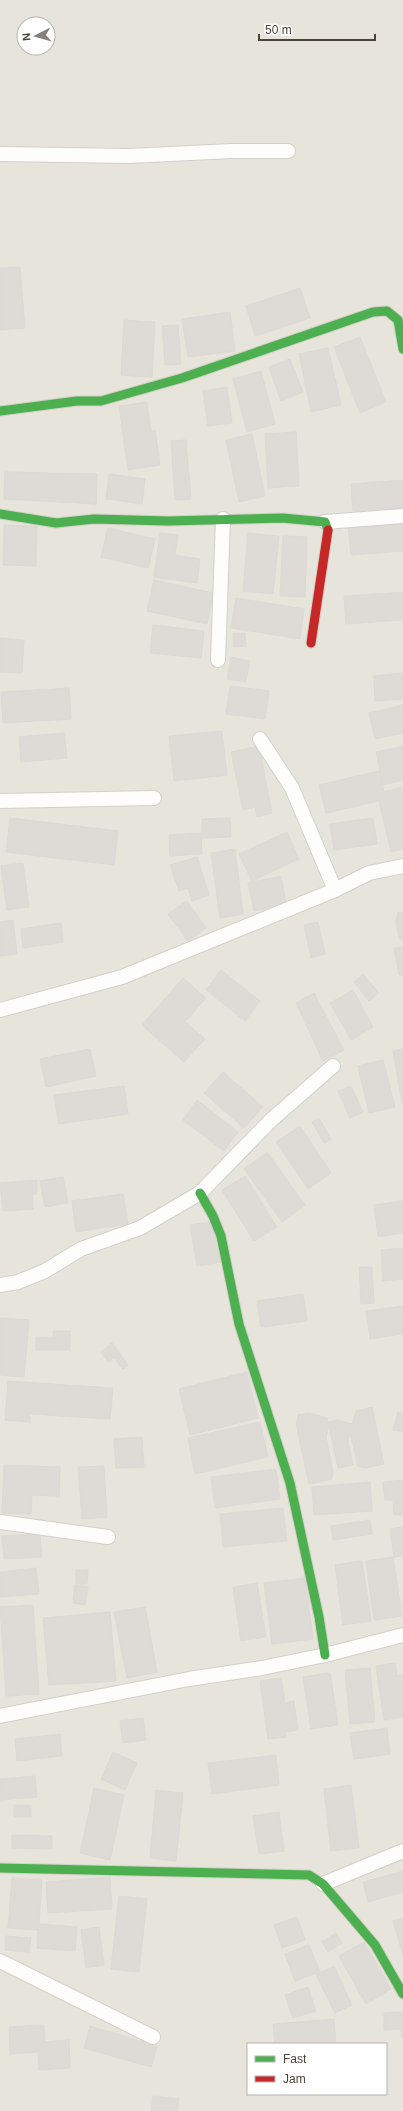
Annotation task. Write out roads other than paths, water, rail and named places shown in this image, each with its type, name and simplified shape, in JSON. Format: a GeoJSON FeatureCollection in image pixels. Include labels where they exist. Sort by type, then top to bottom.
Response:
{"type":"FeatureCollection","features":[{"type":"Feature","properties":{"kind":"street"},"geometry":{"type":"LineString","coordinates":[[0,154],[129,156],[232,151],[288,151]]}},
{"type":"Feature","properties":{"kind":"street"},"geometry":{"type":"LineString","coordinates":[[0,411],[77,402],[101,401],[182,378],[336,326],[360,314],[371,311],[387,311],[398,320],[403,349]]}},
{"type":"Feature","properties":{"kind":"street"},"geometry":{"type":"LineString","coordinates":[[0,514],[23,516],[56,524],[94,519],[168,521],[283,518],[317,520],[325,522],[403,516]]}},
{"type":"Feature","properties":{"kind":"street"},"geometry":{"type":"LineString","coordinates":[[218,660],[223,519]]}},
{"type":"Feature","properties":{"kind":"street"},"geometry":{"type":"LineString","coordinates":[[311,643],[322,567],[329,532],[325,522]]}},
{"type":"Feature","properties":{"kind":"street"},"geometry":{"type":"LineString","coordinates":[[260,739],[292,788],[335,890]]}},
{"type":"Feature","properties":{"kind":"street"},"geometry":{"type":"LineString","coordinates":[[0,801],[154,798]]}},
{"type":"Feature","properties":{"kind":"street"},"geometry":{"type":"LineString","coordinates":[[0,1010],[122,977],[335,890],[369,873],[403,866]]}},
{"type":"Feature","properties":{"kind":"street"},"geometry":{"type":"LineString","coordinates":[[0,1285],[18,1282],[45,1271],[81,1249],[140,1228],[200,1194],[270,1121],[333,1066]]}},
{"type":"Feature","properties":{"kind":"street"},"geometry":{"type":"LineString","coordinates":[[200,1194],[213,1216],[221,1236],[239,1324],[290,1484],[320,1618],[325,1655]]}},
{"type":"Feature","properties":{"kind":"street"},"geometry":{"type":"LineString","coordinates":[[0,1522],[108,1537]]}},
{"type":"Feature","properties":{"kind":"street"},"geometry":{"type":"LineString","coordinates":[[0,1716],[79,1699],[325,1655],[403,1635]]}},
{"type":"Feature","properties":{"kind":"street"},"geometry":{"type":"LineString","coordinates":[[323,1884],[403,1851]]}},
{"type":"Feature","properties":{"kind":"street"},"geometry":{"type":"LineString","coordinates":[[0,1868],[309,1875],[323,1884],[375,1945],[403,1994]]}},
{"type":"Feature","properties":{"kind":"street"},"geometry":{"type":"LineString","coordinates":[[0,1961],[153,2037]]}}]}
